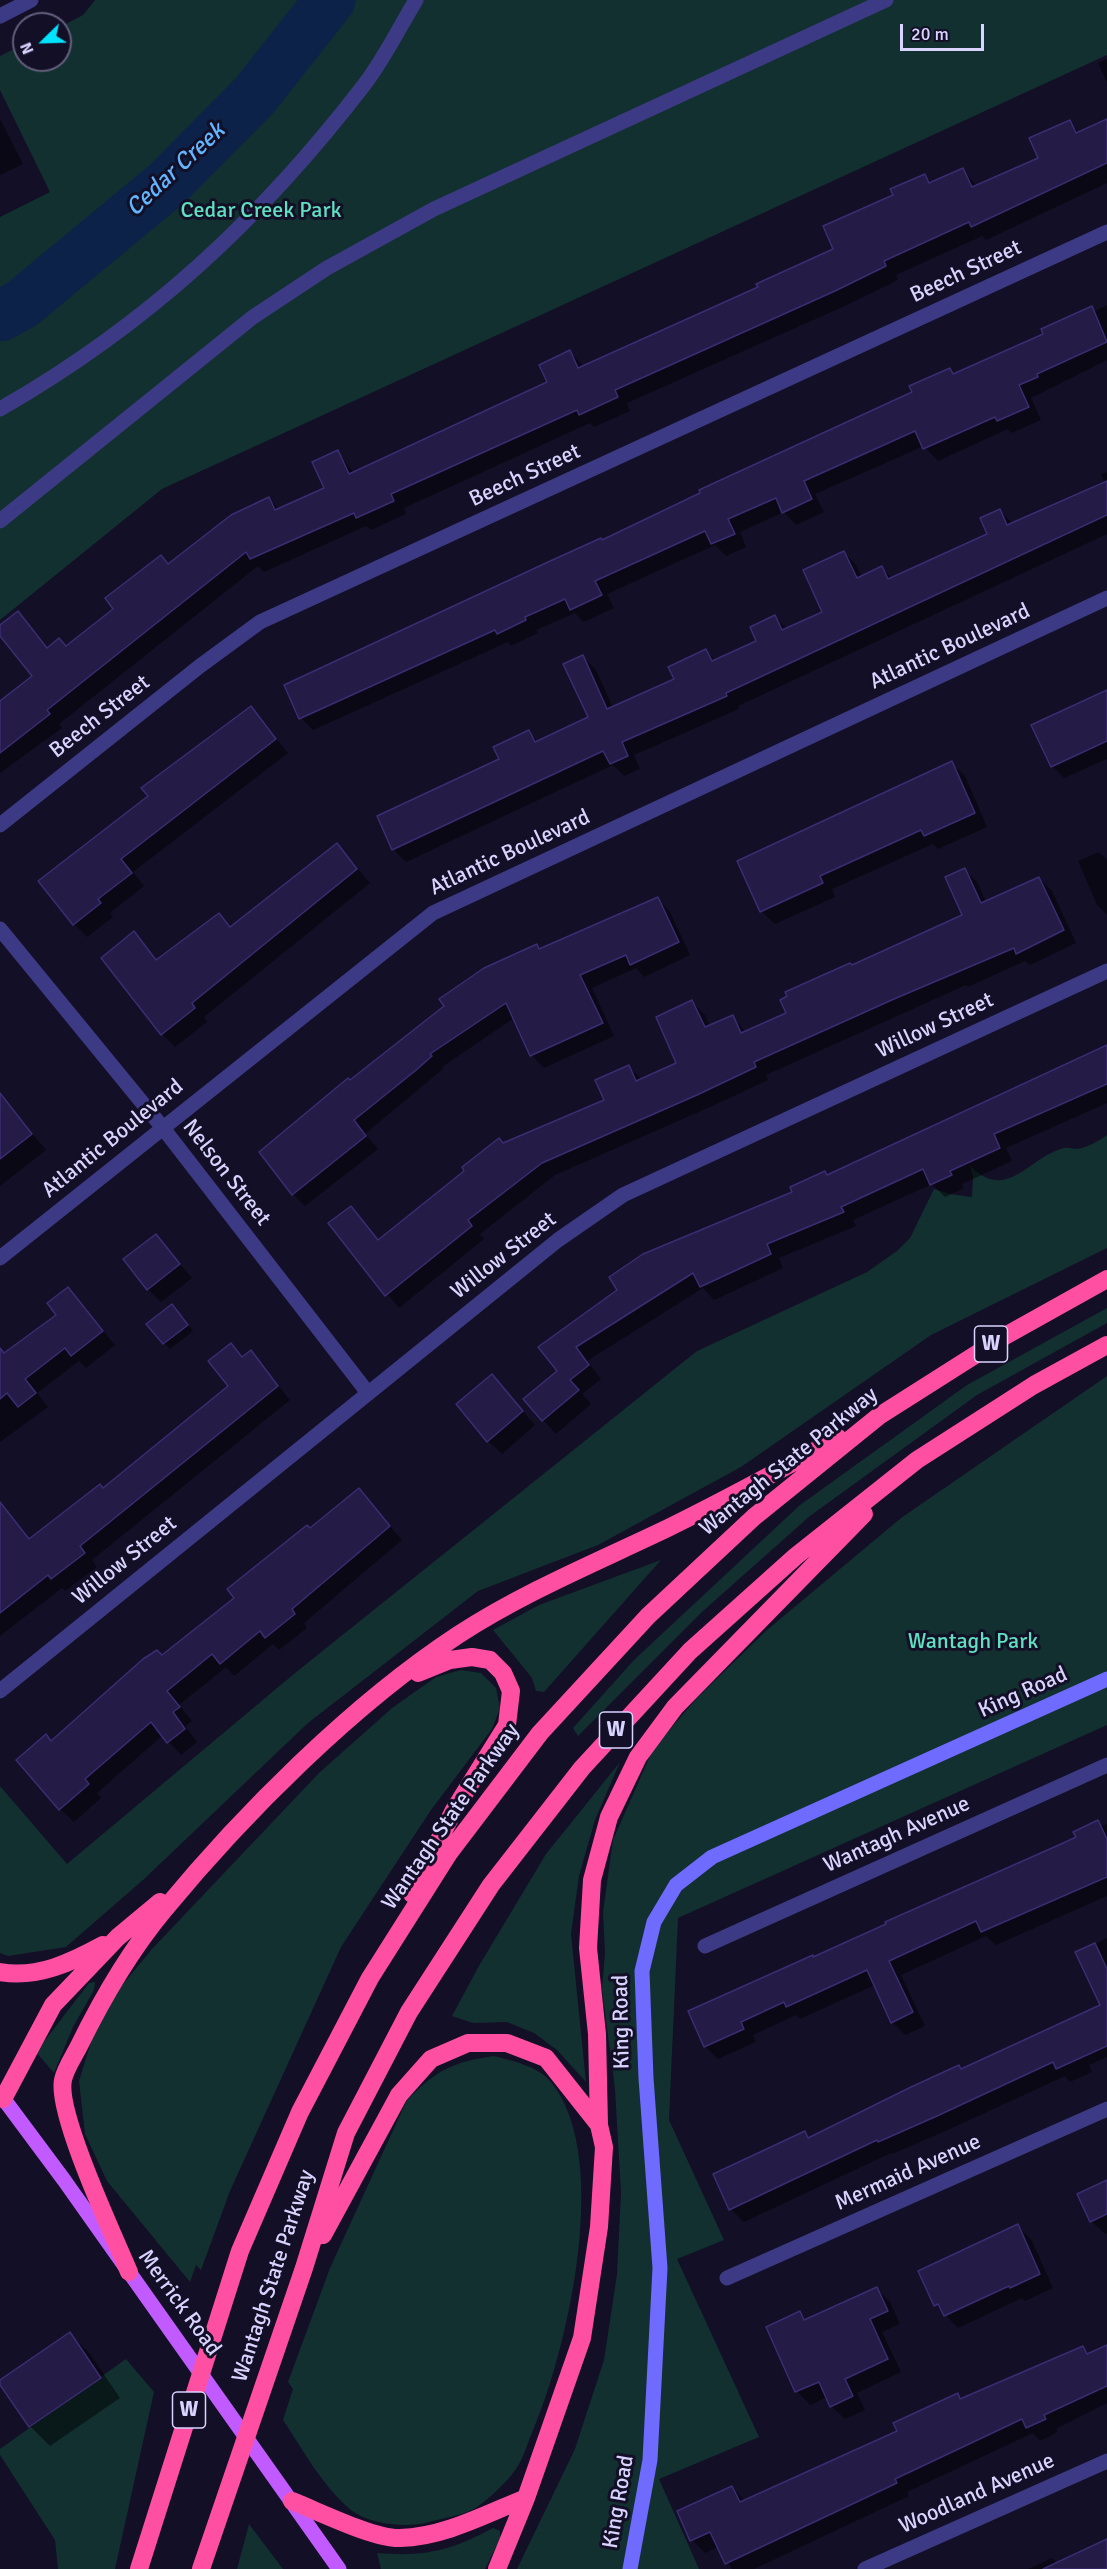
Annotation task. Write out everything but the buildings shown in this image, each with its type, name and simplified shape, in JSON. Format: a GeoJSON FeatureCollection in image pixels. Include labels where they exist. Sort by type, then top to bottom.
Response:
{"type":"FeatureCollection","features":[{"type":"Feature","properties":{"kind":"highway","name":"Wantagh State Parkway"},"geometry":{"type":"LineString","coordinates":[[139,2569],[240,2251],[300,2112],[370,1978],[449,1853],[540,1733],[648,1616],[754,1517],[879,1416],[1005,1335],[1107,1279]]}},
{"type":"Feature","properties":{"kind":"highway","name":"Wantagh State Parkway"},"geometry":{"type":"LineString","coordinates":[[201,2569],[304,2268],[346,2133],[409,2012],[491,1886],[582,1768],[690,1651],[796,1556],[917,1460],[1034,1385],[1107,1345]]}},
{"type":"Feature","properties":{"kind":"highway"},"geometry":{"type":"LineString","coordinates":[[1,2098],[53,2005],[118,1937],[196,1871],[323,1744],[394,1682],[457,1636],[513,1602],[686,1519],[879,1416]]}},
{"type":"Feature","properties":{"kind":"highway"},"geometry":{"type":"LineString","coordinates":[[497,2569],[526,2498],[582,2338],[599,2226],[604,2148],[599,2125],[597,2034],[588,1948],[592,1880],[609,1816],[638,1756],[675,1707],[917,1460]]}},
{"type":"Feature","properties":{"kind":"highway"},"geometry":{"type":"LineString","coordinates":[[328,2059],[454,1810],[507,1725],[511,1691],[503,1673],[490,1660],[472,1657],[450,1660],[394,1682]]}},
{"type":"Feature","properties":{"kind":"highway"},"geometry":{"type":"LineString","coordinates":[[129,2272],[92,2186],[66,2110],[62,2080],[102,1998],[138,1941],[196,1871]]}},
{"type":"Feature","properties":{"kind":"highway"},"geometry":{"type":"LineString","coordinates":[[0,1972],[11,1974],[64,1966],[118,1937]]}},
{"type":"Feature","properties":{"kind":"highway"},"geometry":{"type":"LineString","coordinates":[[304,2268],[399,2096],[431,2059],[468,2043],[507,2043],[546,2058],[599,2125]]}},
{"type":"Feature","properties":{"kind":"highway"},"geometry":{"type":"LineString","coordinates":[[292,2501],[353,2526],[398,2538],[444,2531],[526,2498]]}},
{"type":"Feature","properties":{"kind":"main road","name":"Merrick Road"},"geometry":{"type":"LineString","coordinates":[[1,2098],[129,2272],[339,2569]]}},
{"type":"Feature","properties":{"kind":"street"},"geometry":{"type":"LineString","coordinates":[[0,16],[31,0]]}},
{"type":"Feature","properties":{"kind":"street"},"geometry":{"type":"LineString","coordinates":[[0,409],[57,376],[110,340],[160,300],[270,199],[365,83],[416,0]]}},
{"type":"Feature","properties":{"kind":"street"},"geometry":{"type":"LineString","coordinates":[[0,521],[253,317],[327,268],[434,209],[886,0]]}},
{"type":"Feature","properties":{"kind":"street","name":"Beech Street"},"geometry":{"type":"LineString","coordinates":[[0,825],[200,666],[261,622],[1107,232]]}},
{"type":"Feature","properties":{"kind":"street","name":"Atlantic Boulevard"},"geometry":{"type":"LineString","coordinates":[[0,1258],[434,913],[1107,598]]}},
{"type":"Feature","properties":{"kind":"street","name":"Nelson Street"},"geometry":{"type":"LineString","coordinates":[[0,929],[163,1128],[368,1393]]}},
{"type":"Feature","properties":{"kind":"street","name":"Willow Street"},"geometry":{"type":"LineString","coordinates":[[0,1691],[558,1240],[623,1195],[1107,971]]}},
{"type":"Feature","properties":{"kind":"street","name":"King Road"},"geometry":{"type":"LineString","coordinates":[[630,2569],[650,2460],[660,2268],[646,2078],[642,1971],[654,1922],[676,1885],[712,1857],[1107,1679]]}},
{"type":"Feature","properties":{"kind":"street","name":"Wantagh Avenue"},"geometry":{"type":"LineString","coordinates":[[705,1946],[1107,1765]]}},
{"type":"Feature","properties":{"kind":"street","name":"Mermaid Avenue"},"geometry":{"type":"LineString","coordinates":[[727,2278],[1107,2109]]}},
{"type":"Feature","properties":{"kind":"street","name":"Woodland Avenue"},"geometry":{"type":"LineString","coordinates":[[865,2569],[1107,2461]]}},
{"type":"Feature","properties":{"kind":"green space","name":"Cedar Creek Park"},"geometry":{"type":"Polygon","coordinates":[[[95,0],[1107,0],[1107,55],[162,489],[0,620],[0,217],[50,192],[0,90],[0,56],[12,50],[12,72],[72,72],[72,21],[83,15],[95,0]]]}},
{"type":"Feature","properties":{"kind":"green space"},"geometry":{"type":"Polygon","coordinates":[[[1107,1135],[1107,1248],[931,1335],[741,1467],[598,1545],[478,1591],[308,1723],[143,1880],[66,1947],[8,1956],[0,1953],[0,1786],[67,1864],[295,1673],[697,1351],[867,1272],[897,1251],[910,1238],[934,1189],[972,1197],[973,1177],[970,1166],[983,1176],[996,1180],[1007,1179],[1051,1153],[1064,1148],[1082,1148],[1107,1135]]]}},
{"type":"Feature","properties":{"kind":"green space"},"geometry":{"type":"Polygon","coordinates":[[[1107,1308],[1107,1323],[977,1395],[810,1516],[703,1611],[578,1736],[573,1728],[634,1660],[800,1505],[967,1385],[1107,1308]]]}},
{"type":"Feature","properties":{"kind":"green space","name":"Wantagh Park"},"geometry":{"type":"Polygon","coordinates":[[[1107,1376],[1107,1725],[678,1918],[669,2120],[724,2240],[677,2259],[759,2437],[659,2479],[699,2569],[517,2569],[575,2449],[604,2360],[617,2274],[621,2193],[615,2089],[602,1989],[605,1953],[603,1912],[613,1840],[653,1749],[698,1697],[767,1630],[901,1518],[1107,1376]]]}},
{"type":"Feature","properties":{"kind":"green space"},"geometry":{"type":"Polygon","coordinates":[[[661,1560],[544,1692],[536,1691],[532,1678],[493,1630],[539,1605],[661,1560]]]}},
{"type":"Feature","properties":{"kind":"green space"},"geometry":{"type":"Polygon","coordinates":[[[461,1670],[481,1673],[496,1688],[500,1708],[492,1729],[431,1810],[341,1947],[230,2191],[201,2270],[196,2265],[190,2282],[107,2181],[85,2134],[79,2081],[100,2012],[152,1949],[319,1773],[392,1708],[436,1677],[461,1670]]]}},
{"type":"Feature","properties":{"kind":"green space"},"geometry":{"type":"Polygon","coordinates":[[[620,1762],[595,1820],[579,1876],[571,1934],[586,2082],[557,2050],[534,2033],[507,2022],[473,2023],[452,2016],[480,1964],[546,1854],[620,1762]]]}},
{"type":"Feature","properties":{"kind":"green space"},"geometry":{"type":"Polygon","coordinates":[[[95,1982],[94,1990],[73,2027],[54,2073],[36,2052],[89,1983],[95,1982]]]}},
{"type":"Feature","properties":{"kind":"green space"},"geometry":{"type":"Polygon","coordinates":[[[494,2056],[517,2062],[546,2076],[569,2115],[579,2156],[581,2203],[578,2253],[560,2350],[524,2455],[516,2469],[498,2490],[477,2507],[454,2516],[411,2525],[378,2522],[359,2515],[341,2501],[306,2456],[283,2420],[293,2389],[288,2382],[330,2268],[407,2100],[427,2081],[446,2069],[467,2061],[494,2056]]]}},
{"type":"Feature","properties":{"kind":"green space"},"geometry":{"type":"Polygon","coordinates":[[[126,2359],[154,2392],[115,2569],[58,2569],[55,2540],[0,2455],[0,2449],[126,2359]]]}},
{"type":"Feature","properties":{"kind":"green space"},"geometry":{"type":"Polygon","coordinates":[[[249,2524],[283,2569],[237,2569],[249,2524]]]}},
{"type":"Feature","properties":{"kind":"green space"},"geometry":{"type":"Polygon","coordinates":[[[493,2528],[500,2531],[500,2539],[485,2569],[381,2569],[377,2553],[409,2554],[437,2551],[493,2528]]]}},
{"type":"Feature","properties":{"kind":"waterway","name":"Cedar Creek"},"geometry":{"type":"LineString","coordinates":[[0,316],[22,304],[167,184],[255,95],[330,0]]}}]}
